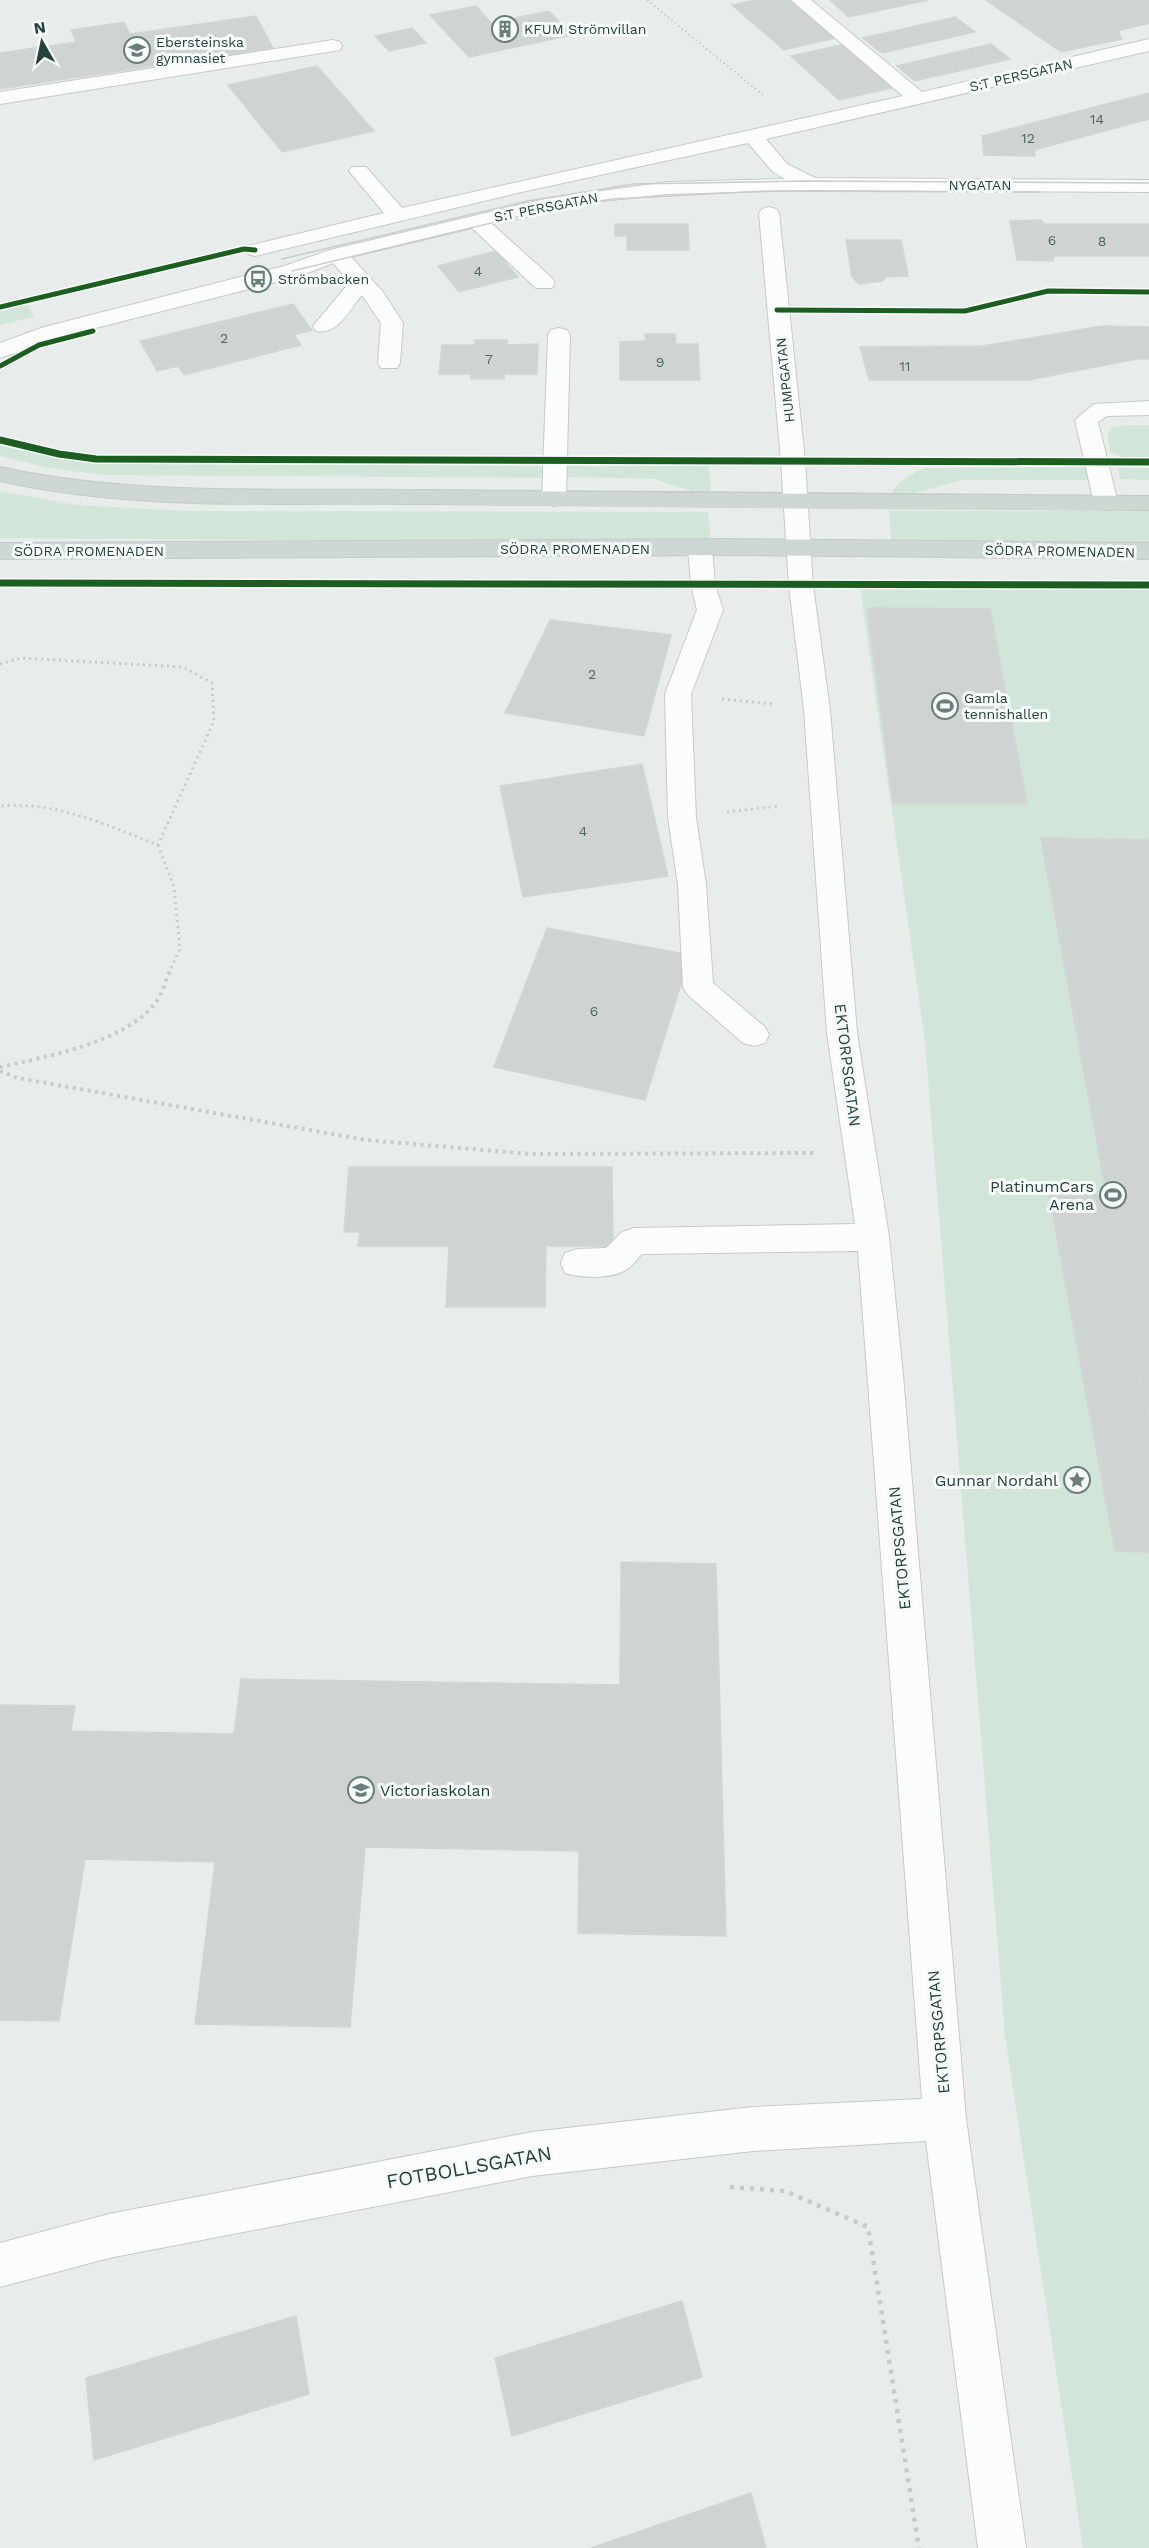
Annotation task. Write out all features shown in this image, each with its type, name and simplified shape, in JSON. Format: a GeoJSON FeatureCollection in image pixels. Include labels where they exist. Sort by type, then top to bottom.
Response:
{"type":"FeatureCollection","features":[{"type":"Feature","properties":{"kind":"main road"},"geometry":{"type":"LineString","coordinates":[[0,474],[54,486],[115,491],[795,502],[1149,503]]}},
{"type":"Feature","properties":{"kind":"main road","name":"SÖDRA PROMENADEN"},"geometry":{"type":"LineString","coordinates":[[0,551],[799,548],[1149,551]]}},
{"type":"Feature","properties":{"kind":"street"},"geometry":{"type":"LineString","coordinates":[[800,0],[918,99]]}},
{"type":"Feature","properties":{"kind":"street","name":"S:T PERSGATAN"},"geometry":{"type":"LineString","coordinates":[[255,250],[517,186],[801,126],[1149,45]]}},
{"type":"Feature","properties":{"kind":"street"},"geometry":{"type":"LineString","coordinates":[[0,98],[333,46]]}},
{"type":"Feature","properties":{"kind":"street"},"geometry":{"type":"LineString","coordinates":[[752,136],[780,168],[810,184]]}},
{"type":"Feature","properties":{"kind":"street"},"geometry":{"type":"LineString","coordinates":[[359,171],[398,216]]}},
{"type":"Feature","properties":{"kind":"street","name":"S:T PERSGATAN"},"geometry":{"type":"LineString","coordinates":[[337,254],[602,195],[668,188],[810,184]]}},
{"type":"Feature","properties":{"kind":"street","name":"NYGATAN"},"geometry":{"type":"LineString","coordinates":[[810,184],[1149,186]]}},
{"type":"Feature","properties":{"kind":"street","name":"HUMPGATAN"},"geometry":{"type":"LineString","coordinates":[[769,213],[799,548]]}},
{"type":"Feature","properties":{"kind":"street"},"geometry":{"type":"LineString","coordinates":[[475,222],[483,225],[544,283]]}},
{"type":"Feature","properties":{"kind":"street"},"geometry":{"type":"LineString","coordinates":[[337,254],[362,282],[392,323],[389,363]]}},
{"type":"Feature","properties":{"kind":"street"},"geometry":{"type":"LineString","coordinates":[[0,331],[282,259],[337,254]]}},
{"type":"Feature","properties":{"kind":"street"},"geometry":{"type":"LineString","coordinates":[[0,351],[86,323],[292,271],[337,254]]}},
{"type":"Feature","properties":{"kind":"street"},"geometry":{"type":"LineString","coordinates":[[324,326],[362,282]]}},
{"type":"Feature","properties":{"kind":"street"},"geometry":{"type":"LineString","coordinates":[[554,499],[559,335]]}},
{"type":"Feature","properties":{"kind":"street"},"geometry":{"type":"LineString","coordinates":[[1106,503],[1086,420],[1102,409],[1149,408]]}},
{"type":"Feature","properties":{"kind":"street","name":"EKTORPSGATAN"},"geometry":{"type":"LineString","coordinates":[[799,548],[801,586],[817,710],[842,1033],[873,1237],[945,2120],[1002,2548]]}},
{"type":"Feature","properties":{"kind":"street"},"geometry":{"type":"LineString","coordinates":[[700,549],[710,610],[678,694],[682,818],[692,885],[698,987],[754,1035]]}},
{"type":"Feature","properties":{"kind":"street"},"geometry":{"type":"LineString","coordinates":[[577,1263],[614,1261],[634,1241],[873,1237]]}},
{"type":"Feature","properties":{"kind":"street","name":"FOTBOLLSGATAN"},"geometry":{"type":"LineString","coordinates":[[0,2265],[110,2236],[532,2154],[753,2129],[945,2120]]}},
{"type":"Feature","properties":{"kind":"path"},"geometry":{"type":"LineString","coordinates":[[647,0],[801,126]]}},
{"type":"Feature","properties":{"kind":"path"},"geometry":{"type":"LineString","coordinates":[[0,664],[21,658],[183,667],[212,683],[214,721],[158,845],[174,887],[180,949],[156,1002],[133,1024],[70,1051],[0,1069]]}},
{"type":"Feature","properties":{"kind":"path"},"geometry":{"type":"LineString","coordinates":[[678,694],[817,710]]}},
{"type":"Feature","properties":{"kind":"path"},"geometry":{"type":"LineString","coordinates":[[682,818],[824,800]]}},
{"type":"Feature","properties":{"kind":"path"},"geometry":{"type":"LineString","coordinates":[[0,806],[10,804],[61,809],[158,845]]}},
{"type":"Feature","properties":{"kind":"path"},"geometry":{"type":"LineString","coordinates":[[0,1069],[18,1078],[366,1140],[531,1154],[859,1153]]}},
{"type":"Feature","properties":{"kind":"path"},"geometry":{"type":"LineString","coordinates":[[727,2187],[785,2191],[868,2226],[919,2548]]}},
{"type":"Feature","properties":{"kind":"green space"},"geometry":{"type":"Polygon","coordinates":[[[27,303],[34,317],[0,325],[0,310],[27,303]]]}},
{"type":"Feature","properties":{"kind":"green space"},"geometry":{"type":"Polygon","coordinates":[[[1149,425],[1149,457],[1121,457],[1110,451],[1107,436],[1112,427],[1149,425]]]}},
{"type":"Feature","properties":{"kind":"green space"},"geometry":{"type":"Polygon","coordinates":[[[0,443],[97,462],[542,466],[542,478],[106,475],[48,468],[0,456],[0,443]]]}},
{"type":"Feature","properties":{"kind":"green space"},"geometry":{"type":"Polygon","coordinates":[[[566,466],[709,466],[711,493],[698,493],[654,479],[566,477],[566,466]]]}},
{"type":"Feature","properties":{"kind":"green space"},"geometry":{"type":"Polygon","coordinates":[[[1089,467],[1092,480],[962,480],[906,495],[889,497],[904,479],[925,468],[1089,467]]]}},
{"type":"Feature","properties":{"kind":"green space"},"geometry":{"type":"Polygon","coordinates":[[[1118,468],[1149,468],[1149,480],[1120,479],[1118,468]]]}},
{"type":"Feature","properties":{"kind":"green space"},"geometry":{"type":"Polygon","coordinates":[[[0,491],[76,505],[188,511],[708,512],[711,543],[0,538],[0,491]]]}},
{"type":"Feature","properties":{"kind":"green space"},"geometry":{"type":"Polygon","coordinates":[[[889,511],[1149,511],[1149,542],[891,541],[889,511]]]}},
{"type":"Feature","properties":{"kind":"green space"},"geometry":{"type":"Polygon","coordinates":[[[860,588],[1149,589],[1149,2548],[1083,2548],[1005,2036],[925,1042],[860,588]]]}},
{"type":"Feature","properties":{"kind":"building"},"geometry":{"type":"Polygon","coordinates":[[[755,0],[789,0],[835,38],[784,50],[732,5],[755,0]]]}},
{"type":"Feature","properties":{"kind":"building"},"geometry":{"type":"Polygon","coordinates":[[[830,0],[928,0],[849,17],[830,0]]]}},
{"type":"Feature","properties":{"kind":"building"},"geometry":{"type":"Polygon","coordinates":[[[986,0],[1149,0],[1149,23],[1118,31],[1122,39],[1061,52],[986,0]]]}},
{"type":"Feature","properties":{"kind":"building","name":"KFUM Strömvillan"},"geometry":{"type":"Polygon","coordinates":[[[476,6],[491,23],[549,11],[572,35],[469,57],[430,15],[476,6]]]}},
{"type":"Feature","properties":{"kind":"building","name":"Ebersteinska gymnasiet"},"geometry":{"type":"Polygon","coordinates":[[[256,16],[273,48],[0,89],[0,53],[76,42],[71,30],[124,22],[130,34],[256,16]]]}},
{"type":"Feature","properties":{"kind":"building"},"geometry":{"type":"Polygon","coordinates":[[[955,17],[975,32],[882,53],[863,38],[955,17]]]}},
{"type":"Feature","properties":{"kind":"building"},"geometry":{"type":"Polygon","coordinates":[[[412,28],[426,43],[389,51],[375,36],[412,28]]]}},
{"type":"Feature","properties":{"kind":"building"},"geometry":{"type":"Polygon","coordinates":[[[846,44],[896,87],[839,100],[791,56],[846,44]]]}},
{"type":"Feature","properties":{"kind":"building"},"geometry":{"type":"Polygon","coordinates":[[[991,44],[1010,59],[915,81],[897,66],[991,44]]]}},
{"type":"Feature","properties":{"kind":"building"},"geometry":{"type":"Polygon","coordinates":[[[317,66],[374,131],[282,152],[228,85],[317,66]]]}},
{"type":"Feature","properties":{"kind":"building"},"geometry":{"type":"Polygon","coordinates":[[[1149,93],[1149,119],[1034,150],[1035,156],[984,155],[982,136],[1149,93]]]}},
{"type":"Feature","properties":{"kind":"building"},"geometry":{"type":"Polygon","coordinates":[[[1041,220],[1044,224],[1149,224],[1149,256],[1054,256],[1053,261],[1017,260],[1010,221],[1041,220]]]}},
{"type":"Feature","properties":{"kind":"building"},"geometry":{"type":"Polygon","coordinates":[[[615,224],[688,224],[689,250],[627,250],[627,236],[615,236],[615,224]]]}},
{"type":"Feature","properties":{"kind":"building"},"geometry":{"type":"Polygon","coordinates":[[[846,240],[901,240],[908,276],[886,277],[882,281],[859,284],[852,277],[846,240]]]}},
{"type":"Feature","properties":{"kind":"building"},"geometry":{"type":"Polygon","coordinates":[[[496,251],[518,277],[459,292],[438,266],[496,251]]]}},
{"type":"Feature","properties":{"kind":"building"},"geometry":{"type":"Polygon","coordinates":[[[293,304],[312,330],[294,335],[301,345],[184,375],[178,366],[157,371],[140,341],[293,304]]]}},
{"type":"Feature","properties":{"kind":"building"},"geometry":{"type":"Polygon","coordinates":[[[1102,326],[1149,327],[1149,359],[1137,359],[1028,380],[869,380],[860,347],[983,346],[1102,326]]]}},
{"type":"Feature","properties":{"kind":"building"},"geometry":{"type":"Polygon","coordinates":[[[645,334],[675,334],[676,344],[698,344],[700,380],[620,380],[620,342],[646,341],[645,334]]]}},
{"type":"Feature","properties":{"kind":"building"},"geometry":{"type":"Polygon","coordinates":[[[475,340],[507,340],[507,345],[538,344],[537,374],[504,374],[504,379],[471,379],[471,374],[439,374],[442,345],[475,345],[475,340]]]}},
{"type":"Feature","properties":{"kind":"building","name":"Gamla tennishallen"},"geometry":{"type":"Polygon","coordinates":[[[867,608],[990,609],[1027,804],[893,804],[867,608]]]}},
{"type":"Feature","properties":{"kind":"building"},"geometry":{"type":"Polygon","coordinates":[[[550,620],[671,635],[644,736],[505,713],[550,620]]]}},
{"type":"Feature","properties":{"kind":"building"},"geometry":{"type":"Polygon","coordinates":[[[642,764],[668,876],[523,897],[500,786],[642,764]]]}},
{"type":"Feature","properties":{"kind":"building","name":"PlatinumCars Arena"},"geometry":{"type":"Polygon","coordinates":[[[1041,838],[1149,840],[1149,1552],[1115,1551],[1049,1195],[1107,1194],[1041,838]]]}},
{"type":"Feature","properties":{"kind":"building"},"geometry":{"type":"Polygon","coordinates":[[[1041,838],[1149,840],[1149,905],[1041,838]]]}},
{"type":"Feature","properties":{"kind":"building"},"geometry":{"type":"Polygon","coordinates":[[[1041,838],[1149,905],[1149,1423],[1079,1046],[1041,838]]]}},
{"type":"Feature","properties":{"kind":"building"},"geometry":{"type":"Polygon","coordinates":[[[547,928],[690,955],[645,1100],[494,1067],[547,928]]]}},
{"type":"Feature","properties":{"kind":"building"},"geometry":{"type":"Polygon","coordinates":[[[349,1167],[612,1167],[613,1246],[546,1246],[545,1307],[446,1307],[449,1246],[358,1246],[360,1232],[344,1232],[349,1167]]]}},
{"type":"Feature","properties":{"kind":"building","name":"Victoriaskolan"},"geometry":{"type":"Polygon","coordinates":[[[621,1562],[716,1564],[726,1936],[578,1933],[579,1851],[365,1847],[350,2027],[195,2024],[215,1862],[85,1859],[59,2021],[0,2020],[0,1705],[75,1706],[71,1731],[234,1734],[241,1679],[620,1685],[621,1562]]]}},
{"type":"Feature","properties":{"kind":"building"},"geometry":{"type":"Polygon","coordinates":[[[682,2301],[702,2377],[512,2436],[495,2358],[682,2301]]]}},
{"type":"Feature","properties":{"kind":"building"},"geometry":{"type":"Polygon","coordinates":[[[296,2316],[309,2394],[94,2460],[86,2378],[296,2316]]]}},
{"type":"Feature","properties":{"kind":"building"},"geometry":{"type":"Polygon","coordinates":[[[751,2493],[766,2548],[591,2548],[751,2493]]]}},
{"type":"Feature","properties":{"kind":"tram line"},"geometry":{"type":"LineString","coordinates":[[282,259],[528,201],[634,184],[804,181],[1149,183]]}},
{"type":"Feature","properties":{"kind":"tram line"},"geometry":{"type":"LineString","coordinates":[[292,271],[541,211],[612,199],[765,191],[1040,192]]}},
{"type":"Feature","properties":{"kind":"cycle path"},"geometry":{"type":"LineString","coordinates":[[0,307],[244,249],[255,250]]}},
{"type":"Feature","properties":{"kind":"cycle path"},"geometry":{"type":"LineString","coordinates":[[777,310],[965,311],[1011,302],[1048,291],[1149,292]]}},
{"type":"Feature","properties":{"kind":"cycle path"},"geometry":{"type":"LineString","coordinates":[[0,366],[39,345],[93,331]]}},
{"type":"Feature","properties":{"kind":"cycle path"},"geometry":{"type":"LineString","coordinates":[[0,440],[59,454],[96,459],[1149,462]]}},
{"type":"Feature","properties":{"kind":"cycle path"},"geometry":{"type":"LineString","coordinates":[[0,583],[1149,585]]}},
{"type":"Feature","properties":{"kind":"place","name":"KFUM Strömvillan"},"geometry":{"type":"Point","coordinates":[505,29]}},
{"type":"Feature","properties":{"kind":"place","name":"Ebersteinska gymnasiet"},"geometry":{"type":"Point","coordinates":[137,50]}},
{"type":"Feature","properties":{"kind":"place","name":"Strömbacken"},"geometry":{"type":"Point","coordinates":[258,279]}},
{"type":"Feature","properties":{"kind":"place","name":"Gamla tennishallen"},"geometry":{"type":"Point","coordinates":[945,706]}},
{"type":"Feature","properties":{"kind":"place","name":"PlatinumCars Arena"},"geometry":{"type":"Point","coordinates":[1113,1195]}},
{"type":"Feature","properties":{"kind":"place","name":"Gunnar Nordahl"},"geometry":{"type":"Point","coordinates":[1077,1480]}},
{"type":"Feature","properties":{"kind":"place","name":"Victoriaskolan"},"geometry":{"type":"Point","coordinates":[361,1790]}}]}
